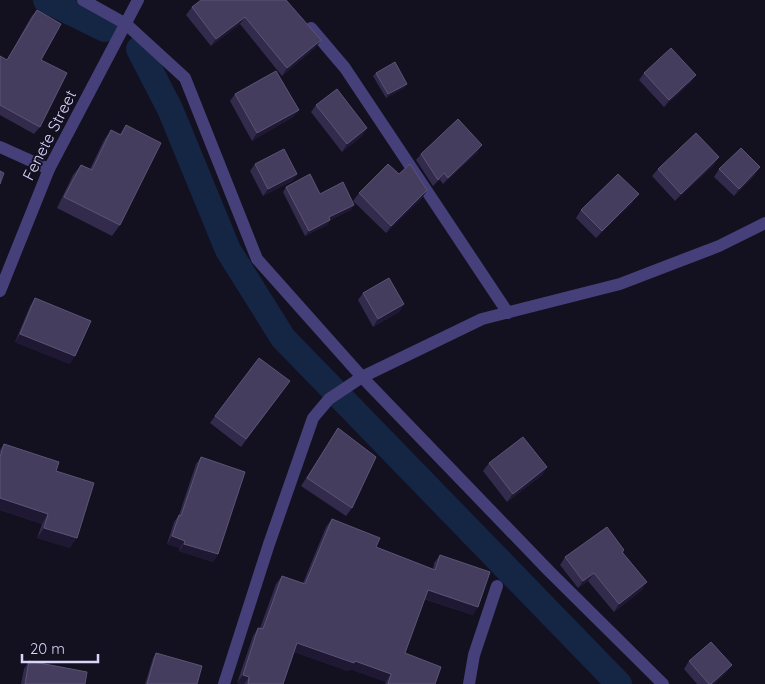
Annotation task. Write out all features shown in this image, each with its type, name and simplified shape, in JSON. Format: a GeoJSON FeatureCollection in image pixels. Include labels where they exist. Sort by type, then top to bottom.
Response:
{"type":"FeatureCollection","features":[{"type":"Feature","properties":{"kind":"street"},"geometry":{"type":"LineString","coordinates":[[83,0],[126,24],[184,78],[257,259],[357,381],[663,684]]}},
{"type":"Feature","properties":{"kind":"street","name":"Fenete Street"},"geometry":{"type":"LineString","coordinates":[[0,291],[49,169],[138,0]]}},
{"type":"Feature","properties":{"kind":"street"},"geometry":{"type":"LineString","coordinates":[[299,15],[345,68],[508,312]]}},
{"type":"Feature","properties":{"kind":"street"},"geometry":{"type":"LineString","coordinates":[[0,147],[49,169]]}},
{"type":"Feature","properties":{"kind":"street"},"geometry":{"type":"LineString","coordinates":[[224,684],[269,544],[313,418],[329,399],[357,381],[482,319],[620,284],[719,246],[765,223]]}},
{"type":"Feature","properties":{"kind":"street"},"geometry":{"type":"LineString","coordinates":[[469,684],[474,655],[497,586]]}},
{"type":"Feature","properties":{"kind":"building"},"geometry":{"type":"Polygon","coordinates":[[[201,0],[286,0],[321,40],[287,68],[245,17],[216,39],[192,7],[201,0]]]}},
{"type":"Feature","properties":{"kind":"building"},"geometry":{"type":"Polygon","coordinates":[[[37,10],[61,24],[41,60],[67,73],[40,127],[0,105],[0,56],[7,60],[37,10]]]}},
{"type":"Feature","properties":{"kind":"building"},"geometry":{"type":"Polygon","coordinates":[[[671,48],[696,75],[669,100],[644,73],[671,48]]]}},
{"type":"Feature","properties":{"kind":"building"},"geometry":{"type":"Polygon","coordinates":[[[395,62],[407,84],[388,94],[376,73],[395,62]]]}},
{"type":"Feature","properties":{"kind":"building"},"geometry":{"type":"Polygon","coordinates":[[[276,71],[299,110],[257,133],[235,94],[276,71]]]}},
{"type":"Feature","properties":{"kind":"building"},"geometry":{"type":"Polygon","coordinates":[[[337,89],[367,128],[347,144],[316,105],[337,89]]]}},
{"type":"Feature","properties":{"kind":"building"},"geometry":{"type":"Polygon","coordinates":[[[458,119],[482,145],[448,178],[444,173],[438,180],[421,154],[458,119]]]}},
{"type":"Feature","properties":{"kind":"building"},"geometry":{"type":"Polygon","coordinates":[[[126,125],[161,143],[120,225],[64,197],[81,165],[92,170],[111,130],[121,135],[126,125]]]}},
{"type":"Feature","properties":{"kind":"building"},"geometry":{"type":"Polygon","coordinates":[[[696,133],[719,157],[681,194],[658,169],[696,133]]]}},
{"type":"Feature","properties":{"kind":"building"},"geometry":{"type":"Polygon","coordinates":[[[741,148],[760,167],[739,189],[719,169],[741,148]]]}},
{"type":"Feature","properties":{"kind":"building"},"geometry":{"type":"Polygon","coordinates":[[[284,149],[297,174],[268,189],[255,164],[284,149]]]}},
{"type":"Feature","properties":{"kind":"building"},"geometry":{"type":"Polygon","coordinates":[[[388,164],[399,174],[410,164],[427,190],[391,226],[359,193],[388,164]]]}},
{"type":"Feature","properties":{"kind":"building"},"geometry":{"type":"Polygon","coordinates":[[[0,171],[4,173],[0,184],[0,171]]]}},
{"type":"Feature","properties":{"kind":"building"},"geometry":{"type":"Polygon","coordinates":[[[310,174],[320,194],[343,182],[354,205],[329,217],[330,220],[309,231],[286,187],[310,174]]]}},
{"type":"Feature","properties":{"kind":"building"},"geometry":{"type":"Polygon","coordinates":[[[618,174],[639,194],[602,231],[581,210],[618,174]]]}},
{"type":"Feature","properties":{"kind":"building"},"geometry":{"type":"Polygon","coordinates":[[[389,278],[404,304],[378,319],[363,293],[389,278]]]}},
{"type":"Feature","properties":{"kind":"building"},"geometry":{"type":"Polygon","coordinates":[[[35,298],[91,321],[75,356],[20,334],[35,298]]]}},
{"type":"Feature","properties":{"kind":"building"},"geometry":{"type":"Polygon","coordinates":[[[259,358],[290,381],[246,439],[215,416],[259,358]]]}},
{"type":"Feature","properties":{"kind":"building"},"geometry":{"type":"Polygon","coordinates":[[[338,428],[376,457],[352,508],[307,478],[338,428]]]}},
{"type":"Feature","properties":{"kind":"building"},"geometry":{"type":"Polygon","coordinates":[[[523,437],[547,467],[513,494],[489,463],[523,437]]]}},
{"type":"Feature","properties":{"kind":"building"},"geometry":{"type":"Polygon","coordinates":[[[4,444],[59,462],[56,471],[94,483],[77,538],[44,528],[48,514],[0,498],[0,457],[4,444]]]}},
{"type":"Feature","properties":{"kind":"building"},"geometry":{"type":"Polygon","coordinates":[[[201,457],[245,472],[218,554],[184,544],[185,541],[172,536],[179,515],[181,516],[201,457]]]}},
{"type":"Feature","properties":{"kind":"building"},"geometry":{"type":"Polygon","coordinates":[[[332,519],[380,538],[376,547],[435,570],[440,555],[490,572],[478,607],[428,590],[405,653],[441,667],[435,684],[388,684],[391,674],[297,643],[283,684],[248,684],[249,677],[243,675],[258,628],[263,629],[282,576],[305,584],[332,519]]]}},
{"type":"Feature","properties":{"kind":"building"},"geometry":{"type":"Polygon","coordinates":[[[607,527],[624,550],[622,552],[647,582],[619,604],[594,573],[583,581],[565,557],[607,527]]]}},
{"type":"Feature","properties":{"kind":"building"},"geometry":{"type":"Polygon","coordinates":[[[711,642],[732,665],[709,684],[689,661],[711,642]]]}},
{"type":"Feature","properties":{"kind":"building"},"geometry":{"type":"Polygon","coordinates":[[[156,653],[202,666],[197,684],[147,684],[156,653]]]}},
{"type":"Feature","properties":{"kind":"building"},"geometry":{"type":"Polygon","coordinates":[[[29,661],[87,672],[85,684],[25,684],[29,661]]]}},
{"type":"Feature","properties":{"kind":"waterway"},"geometry":{"type":"LineString","coordinates":[[46,0],[105,29]]}},
{"type":"Feature","properties":{"kind":"waterway"},"geometry":{"type":"LineString","coordinates":[[139,49],[170,109],[228,250],[283,338],[619,684]]}}]}
